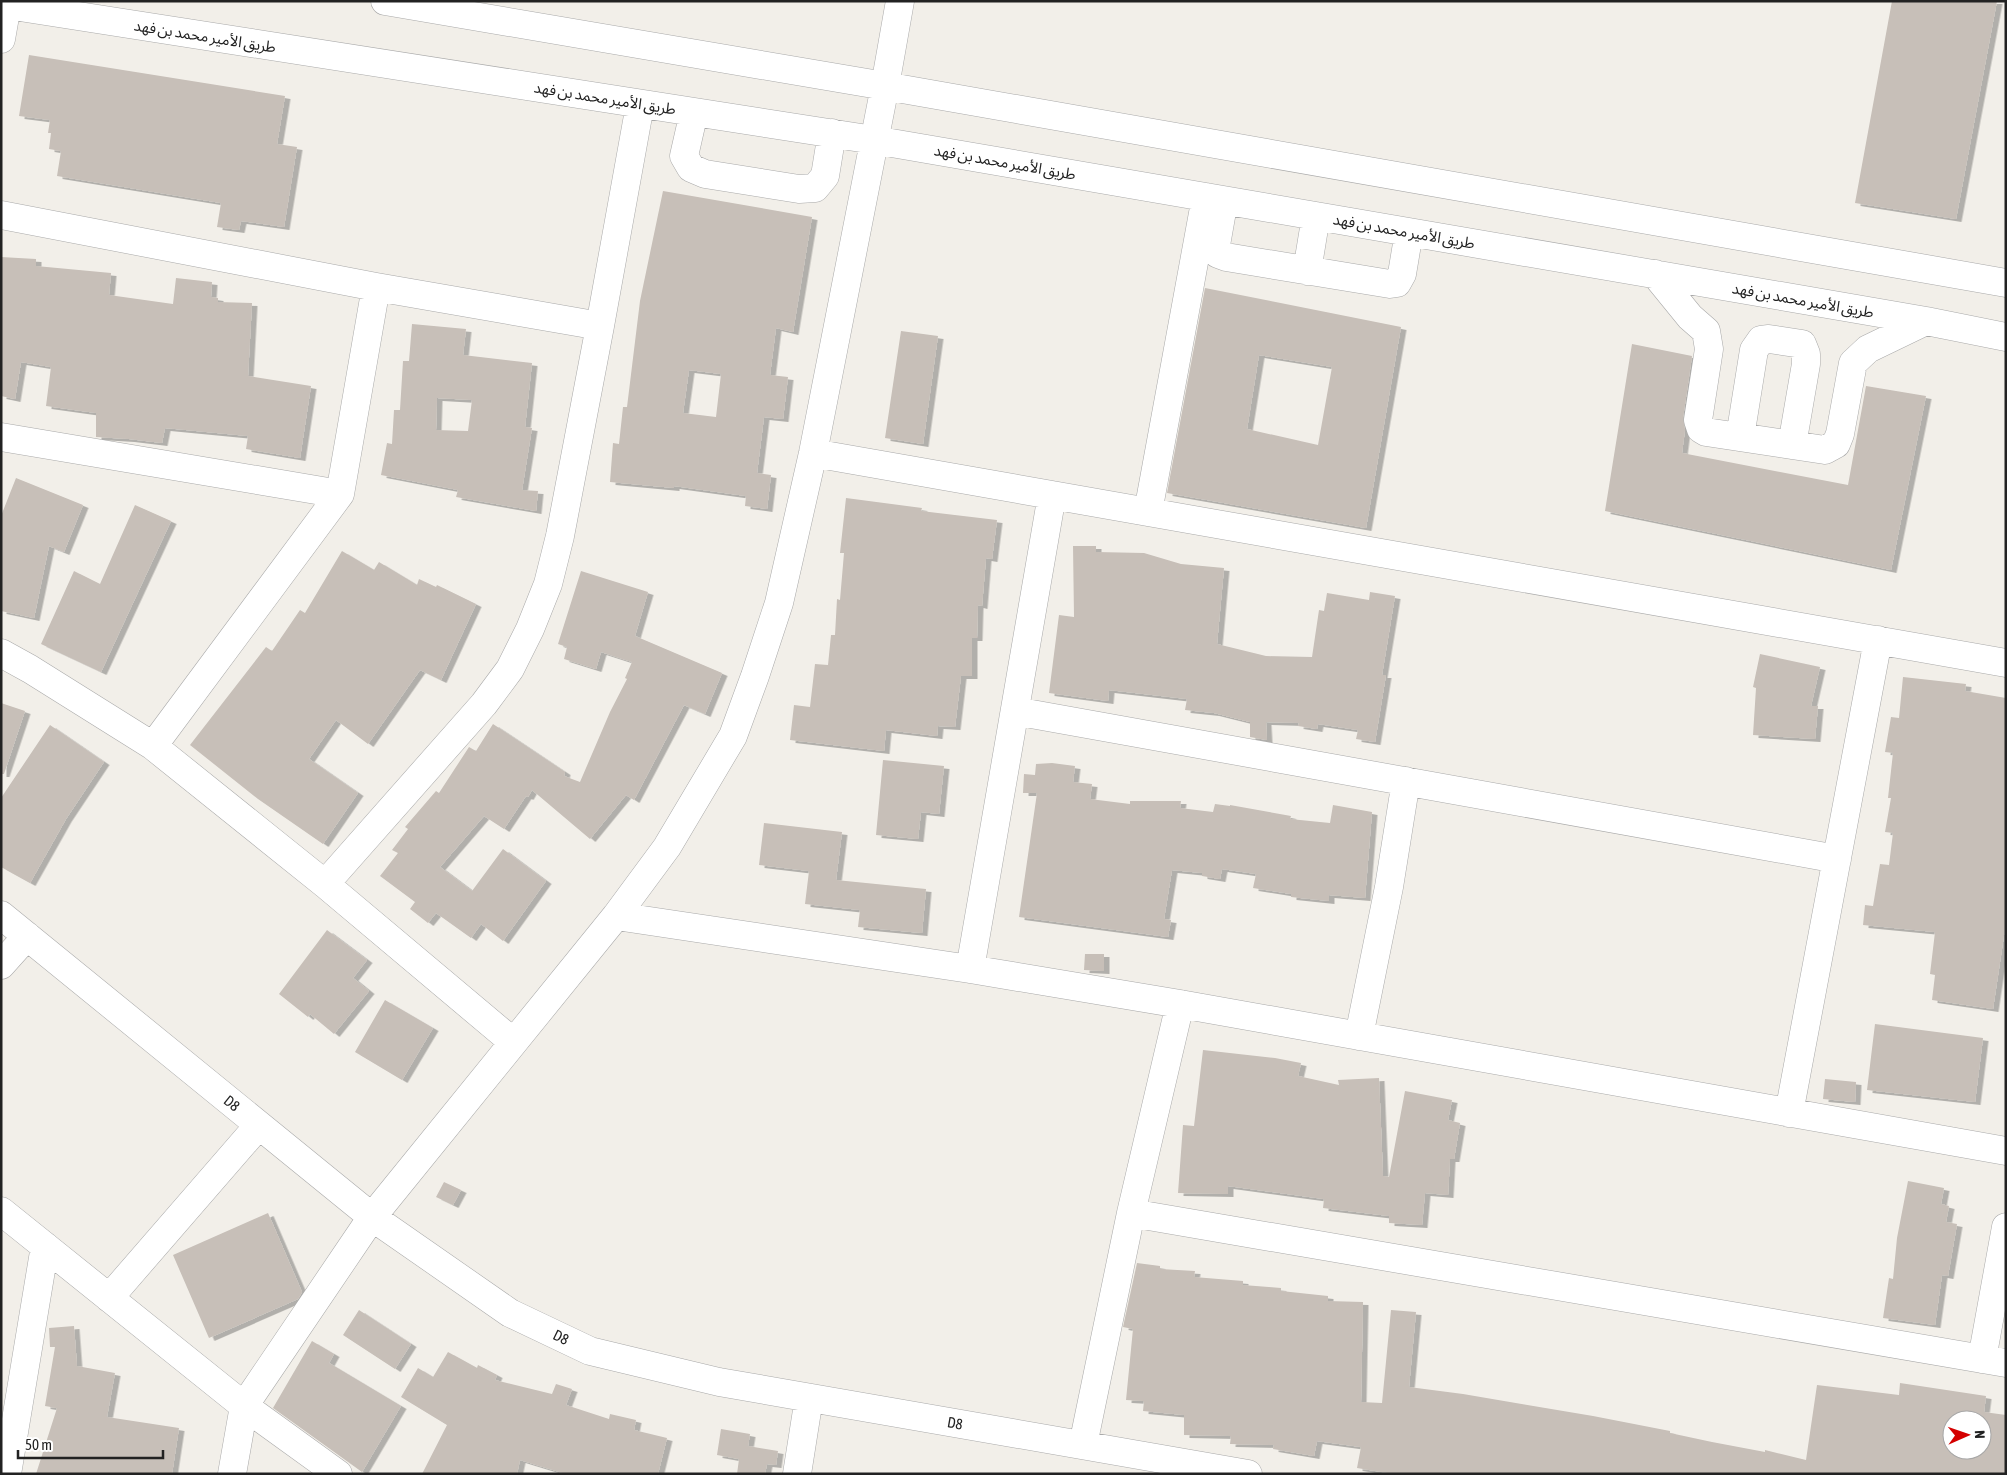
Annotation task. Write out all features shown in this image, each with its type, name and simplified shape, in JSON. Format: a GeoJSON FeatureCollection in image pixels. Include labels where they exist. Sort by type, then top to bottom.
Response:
{"type":"FeatureCollection","features":[{"type":"Feature","properties":{"kind":"street"},"geometry":{"type":"LineString","coordinates":[[385,1],[473,9],[885,86],[2006,283]]}},
{"type":"Feature","properties":{"kind":"street"},"geometry":{"type":"LineString","coordinates":[[232,1474],[244,1406],[372,1217],[616,916],[667,847],[733,736],[755,676],[778,602],[813,453],[900,1]]}},
{"type":"Feature","properties":{"kind":"street"},"geometry":{"type":"LineString","coordinates":[[1,39],[4,5]]}},
{"type":"Feature","properties":{"kind":"street","name":"طريق الأمير محمد بن فهد"},"geometry":{"type":"LineString","coordinates":[[4,5],[874,140],[1926,321],[2006,337]]}},
{"type":"Feature","properties":{"kind":"street"},"geometry":{"type":"LineString","coordinates":[[325,884],[484,704],[510,669],[526,637],[548,584],[560,536],[640,104]]}},
{"type":"Feature","properties":{"kind":"street"},"geometry":{"type":"LineString","coordinates":[[694,112],[684,156],[691,168],[705,174],[799,189],[815,188],[825,176],[832,134]]}},
{"type":"Feature","properties":{"kind":"street"},"geometry":{"type":"LineString","coordinates":[[1215,199],[1216,245],[1218,254],[1226,258],[1390,284],[1397,283],[1402,274],[1409,232]]}},
{"type":"Feature","properties":{"kind":"street"},"geometry":{"type":"LineString","coordinates":[[1148,512],[1215,199]]}},
{"type":"Feature","properties":{"kind":"street"},"geometry":{"type":"LineString","coordinates":[[1,215],[376,287],[600,326]]}},
{"type":"Feature","properties":{"kind":"street"},"geometry":{"type":"LineString","coordinates":[[1307,271],[1316,216]]}},
{"type":"Feature","properties":{"kind":"street"},"geometry":{"type":"LineString","coordinates":[[1655,274],[1690,317],[1706,331],[1709,339],[1698,420],[1702,429],[1706,432],[1825,450],[1836,444],[1840,434],[1853,363],[1868,349],[1926,321]]}},
{"type":"Feature","properties":{"kind":"street"},"geometry":{"type":"LineString","coordinates":[[153,746],[340,494],[376,287]]}},
{"type":"Feature","properties":{"kind":"street"},"geometry":{"type":"LineString","coordinates":[[1740,437],[1754,350],[1761,340],[1769,339],[1802,344],[1806,354],[1806,364],[1792,445]]}},
{"type":"Feature","properties":{"kind":"street"},"geometry":{"type":"LineString","coordinates":[[1,437],[340,494]]}},
{"type":"Feature","properties":{"kind":"street"},"geometry":{"type":"LineString","coordinates":[[813,453],[2006,663]]}},
{"type":"Feature","properties":{"kind":"street"},"geometry":{"type":"LineString","coordinates":[[970,969],[1052,495]]}},
{"type":"Feature","properties":{"kind":"street"},"geometry":{"type":"LineString","coordinates":[[1790,1113],[1878,640]]}},
{"type":"Feature","properties":{"kind":"street"},"geometry":{"type":"LineString","coordinates":[[1,654],[30,669],[153,746],[325,884],[513,1042]]}},
{"type":"Feature","properties":{"kind":"street"},"geometry":{"type":"LineString","coordinates":[[1015,711],[1837,859]]}},
{"type":"Feature","properties":{"kind":"street"},"geometry":{"type":"LineString","coordinates":[[1359,1036],[1390,887],[1406,781]]}},
{"type":"Feature","properties":{"kind":"street","name":"D8"},"geometry":{"type":"LineString","coordinates":[[1,915],[372,1217],[510,1313],[590,1351],[719,1382],[1083,1445],[1159,1466],[1248,1474]]}},
{"type":"Feature","properties":{"kind":"street"},"geometry":{"type":"LineString","coordinates":[[616,916],[970,969],[1180,1004],[2006,1151]]}},
{"type":"Feature","properties":{"kind":"street"},"geometry":{"type":"LineString","coordinates":[[1,965],[27,936]]}},
{"type":"Feature","properties":{"kind":"street"},"geometry":{"type":"LineString","coordinates":[[1083,1445],[1131,1214],[1180,1004]]}},
{"type":"Feature","properties":{"kind":"street"},"geometry":{"type":"LineString","coordinates":[[109,1298],[259,1125]]}},
{"type":"Feature","properties":{"kind":"street"},"geometry":{"type":"LineString","coordinates":[[1,1211],[244,1406],[338,1474]]}},
{"type":"Feature","properties":{"kind":"street"},"geometry":{"type":"LineString","coordinates":[[1131,1214],[1994,1361],[2006,1227]]}},
{"type":"Feature","properties":{"kind":"street"},"geometry":{"type":"LineString","coordinates":[[7,1474],[45,1246]]}},
{"type":"Feature","properties":{"kind":"street"},"geometry":{"type":"LineString","coordinates":[[797,1474],[809,1398]]}},
{"type":"Feature","properties":{"kind":"building"},"geometry":{"type":"Polygon","coordinates":[[[1892,1],[1997,1],[1956,219],[1855,203],[1892,1]]]}},
{"type":"Feature","properties":{"kind":"building"},"geometry":{"type":"Polygon","coordinates":[[[29,55],[285,96],[277,144],[297,147],[284,227],[241,221],[239,230],[217,227],[221,203],[57,176],[61,151],[49,149],[51,133],[48,133],[50,120],[19,116],[29,55]]]}},
{"type":"Feature","properties":{"kind":"building"},"geometry":{"type":"Polygon","coordinates":[[[663,191],[812,217],[793,332],[776,328],[770,375],[788,377],[783,419],[764,417],[757,473],[771,475],[767,509],[745,506],[746,496],[674,486],[674,488],[610,482],[613,443],[619,444],[623,407],[627,407],[640,301],[663,191]],[[689,370],[683,413],[716,417],[721,374],[689,370]]]}},
{"type":"Feature","properties":{"kind":"building"},"geometry":{"type":"Polygon","coordinates":[[[1,257],[36,259],[36,266],[111,273],[109,295],[173,304],[176,278],[212,282],[211,297],[218,298],[218,302],[252,303],[248,376],[311,386],[300,458],[246,449],[248,436],[165,428],[162,443],[96,437],[96,413],[46,406],[51,367],[21,362],[15,399],[1,396],[1,257]]]}},
{"type":"Feature","properties":{"kind":"building"},"geometry":{"type":"Polygon","coordinates":[[[1205,288],[1401,327],[1366,528],[1167,493],[1205,288]],[[1259,355],[1247,429],[1318,445],[1332,367],[1259,355]]]}},
{"type":"Feature","properties":{"kind":"building"},"geometry":{"type":"Polygon","coordinates":[[[412,324],[466,329],[463,355],[532,363],[525,427],[532,428],[522,490],[538,491],[536,511],[456,497],[458,490],[381,475],[387,443],[392,444],[394,410],[400,410],[403,361],[409,361],[412,324]],[[437,398],[436,430],[468,431],[472,400],[437,398]]]}},
{"type":"Feature","properties":{"kind":"building"},"geometry":{"type":"Polygon","coordinates":[[[901,331],[938,336],[923,444],[885,438],[901,331]]]}},
{"type":"Feature","properties":{"kind":"building"},"geometry":{"type":"Polygon","coordinates":[[[1632,344],[1692,356],[1683,418],[1685,430],[1682,453],[1848,485],[1866,386],[1926,396],[1891,570],[1605,511],[1632,344]]]}},
{"type":"Feature","properties":{"kind":"building"},"geometry":{"type":"Polygon","coordinates":[[[16,478],[83,505],[64,552],[49,546],[34,618],[1,611],[1,516],[16,478]]]}},
{"type":"Feature","properties":{"kind":"building"},"geometry":{"type":"Polygon","coordinates":[[[846,498],[922,508],[921,511],[997,520],[992,559],[986,558],[982,606],[978,605],[977,638],[972,638],[972,676],[961,676],[955,727],[938,726],[937,736],[886,730],[884,751],[790,740],[794,705],[810,707],[815,664],[828,665],[831,635],[835,635],[837,599],[840,600],[844,553],[840,553],[846,498]]]}},
{"type":"Feature","properties":{"kind":"building"},"geometry":{"type":"Polygon","coordinates":[[[135,505],[171,521],[101,672],[41,644],[74,571],[100,584],[135,505]]]}},
{"type":"Feature","properties":{"kind":"building"},"geometry":{"type":"Polygon","coordinates":[[[1073,546],[1096,546],[1096,552],[1144,553],[1181,564],[1224,568],[1217,644],[1266,656],[1312,657],[1319,610],[1324,611],[1327,593],[1369,600],[1370,592],[1395,596],[1382,675],[1386,675],[1375,742],[1356,739],[1358,730],[1318,724],[1317,729],[1298,726],[1299,723],[1266,722],[1267,740],[1250,737],[1250,722],[1214,713],[1185,710],[1187,699],[1109,690],[1108,701],[1049,693],[1059,615],[1074,617],[1073,546]]]}},
{"type":"Feature","properties":{"kind":"building"},"geometry":{"type":"Polygon","coordinates":[[[342,551],[374,570],[379,562],[417,585],[419,579],[436,587],[437,585],[476,604],[441,680],[420,670],[368,744],[336,720],[309,759],[358,793],[323,844],[258,799],[190,745],[266,647],[272,651],[300,610],[305,613],[342,551]]]}},
{"type":"Feature","properties":{"kind":"building"},"geometry":{"type":"Polygon","coordinates":[[[581,571],[648,592],[635,636],[722,673],[705,714],[684,705],[634,800],[626,795],[590,839],[532,790],[504,829],[484,816],[440,867],[472,891],[503,849],[546,881],[503,941],[481,924],[471,938],[436,913],[428,923],[410,909],[415,902],[380,876],[398,853],[392,850],[408,829],[405,827],[436,791],[439,793],[469,747],[476,751],[493,724],[565,772],[564,776],[580,782],[610,712],[627,679],[625,678],[632,662],[601,652],[596,669],[564,659],[567,647],[558,644],[581,571]]]}},
{"type":"Feature","properties":{"kind":"building"},"geometry":{"type":"Polygon","coordinates":[[[1760,654],[1820,667],[1811,706],[1818,706],[1815,739],[1753,735],[1756,688],[1753,687],[1760,654]]]}},
{"type":"Feature","properties":{"kind":"building"},"geometry":{"type":"Polygon","coordinates":[[[1903,677],[1966,684],[1965,691],[2006,698],[2006,922],[1993,1009],[1932,1000],[1935,975],[1930,974],[1935,932],[1863,925],[1865,905],[1873,906],[1880,864],[1889,865],[1893,833],[1885,832],[1891,798],[1888,798],[1893,753],[1885,752],[1891,717],[1899,718],[1903,677]]]}},
{"type":"Feature","properties":{"kind":"building"},"geometry":{"type":"Polygon","coordinates":[[[1,703],[25,711],[4,774],[1,774],[1,703]]]}},
{"type":"Feature","properties":{"kind":"building"},"geometry":{"type":"Polygon","coordinates":[[[50,725],[104,762],[66,819],[30,883],[1,867],[1,798],[50,725]]]}},
{"type":"Feature","properties":{"kind":"building"},"geometry":{"type":"Polygon","coordinates":[[[883,760],[944,766],[939,814],[921,812],[918,839],[876,835],[883,760]]]}},
{"type":"Feature","properties":{"kind":"building"},"geometry":{"type":"Polygon","coordinates":[[[1052,763],[1075,766],[1073,782],[1092,784],[1090,799],[1130,804],[1130,801],[1181,801],[1180,808],[1213,812],[1215,804],[1230,805],[1291,816],[1290,819],[1330,823],[1333,805],[1372,812],[1365,898],[1329,895],[1329,901],[1291,897],[1291,894],[1253,888],[1256,874],[1222,869],[1220,879],[1202,876],[1202,873],[1172,870],[1164,919],[1171,920],[1168,937],[1019,917],[1037,793],[1023,793],[1024,774],[1035,775],[1036,764],[1052,763]]]}},
{"type":"Feature","properties":{"kind":"building"},"geometry":{"type":"Polygon","coordinates":[[[764,823],[842,832],[836,880],[926,889],[922,933],[858,927],[860,910],[805,904],[809,871],[759,865],[764,823]]]}},
{"type":"Feature","properties":{"kind":"building"},"geometry":{"type":"Polygon","coordinates":[[[327,930],[367,960],[353,978],[369,991],[334,1034],[310,1014],[308,1017],[279,994],[327,930]]]}},
{"type":"Feature","properties":{"kind":"building"},"geometry":{"type":"Polygon","coordinates":[[[1085,954],[1104,954],[1104,971],[1084,970],[1085,954]]]}},
{"type":"Feature","properties":{"kind":"building"},"geometry":{"type":"Polygon","coordinates":[[[385,1000],[433,1028],[402,1080],[355,1052],[385,1000]]]}},
{"type":"Feature","properties":{"kind":"building"},"geometry":{"type":"Polygon","coordinates":[[[1875,1024],[1983,1038],[1975,1102],[1867,1090],[1875,1024]]]}},
{"type":"Feature","properties":{"kind":"building"},"geometry":{"type":"Polygon","coordinates":[[[1203,1050],[1275,1058],[1301,1063],[1298,1076],[1339,1085],[1338,1080],[1379,1078],[1383,1176],[1389,1177],[1405,1091],[1452,1100],[1448,1120],[1460,1123],[1454,1159],[1450,1159],[1448,1195],[1425,1193],[1422,1225],[1389,1223],[1389,1216],[1323,1208],[1324,1199],[1228,1186],[1228,1194],[1178,1193],[1183,1125],[1194,1126],[1203,1050]]]}},
{"type":"Feature","properties":{"kind":"building"},"geometry":{"type":"Polygon","coordinates":[[[1825,1079],[1856,1082],[1855,1102],[1823,1099],[1825,1079]]]}},
{"type":"Feature","properties":{"kind":"building"},"geometry":{"type":"Polygon","coordinates":[[[1908,1181],[1944,1188],[1941,1204],[1949,1206],[1946,1222],[1957,1224],[1948,1276],[1942,1275],[1935,1325],[1883,1318],[1889,1278],[1893,1279],[1897,1238],[1908,1181]]]}},
{"type":"Feature","properties":{"kind":"building"},"geometry":{"type":"Polygon","coordinates":[[[444,1182],[461,1190],[453,1205],[436,1197],[444,1182]]]}},
{"type":"Feature","properties":{"kind":"building"},"geometry":{"type":"Polygon","coordinates":[[[268,1213],[302,1292],[298,1299],[209,1338],[173,1255],[268,1213]]]}},
{"type":"Feature","properties":{"kind":"building"},"geometry":{"type":"Polygon","coordinates":[[[1137,1263],[1160,1266],[1160,1269],[1195,1271],[1194,1277],[1243,1281],[1243,1285],[1281,1288],[1281,1291],[1328,1296],[1328,1301],[1363,1302],[1361,1402],[1382,1403],[1391,1310],[1416,1312],[1409,1387],[1593,1416],[1806,1460],[1817,1385],[1899,1395],[1900,1383],[1986,1396],[1984,1410],[1942,1410],[1942,1460],[1992,1460],[1992,1413],[2006,1415],[2006,1474],[1394,1474],[1357,1468],[1361,1447],[1317,1441],[1314,1456],[1273,1449],[1274,1445],[1230,1444],[1231,1436],[1184,1435],[1184,1415],[1143,1411],[1144,1401],[1126,1400],[1133,1329],[1123,1327],[1137,1263]]]}},
{"type":"Feature","properties":{"kind":"building"},"geometry":{"type":"Polygon","coordinates":[[[359,1310],[411,1344],[395,1369],[343,1335],[359,1310]]]}},
{"type":"Feature","properties":{"kind":"building"},"geometry":{"type":"Polygon","coordinates":[[[74,1326],[77,1366],[115,1373],[107,1417],[179,1428],[172,1474],[36,1474],[57,1408],[45,1406],[55,1347],[50,1347],[49,1328],[74,1326]]]}},
{"type":"Feature","properties":{"kind":"building"},"geometry":{"type":"Polygon","coordinates":[[[312,1341],[334,1354],[329,1363],[401,1406],[362,1472],[273,1408],[312,1341]]]}},
{"type":"Feature","properties":{"kind":"building"},"geometry":{"type":"Polygon","coordinates":[[[448,1352],[477,1368],[478,1365],[497,1375],[495,1380],[552,1394],[556,1384],[572,1389],[566,1405],[609,1419],[610,1414],[636,1420],[634,1430],[667,1438],[658,1474],[566,1474],[520,1460],[517,1474],[422,1474],[447,1425],[401,1397],[418,1368],[433,1377],[448,1352]]]}},
{"type":"Feature","properties":{"kind":"building"},"geometry":{"type":"Polygon","coordinates":[[[721,1429],[750,1434],[748,1446],[778,1451],[776,1465],[767,1464],[765,1474],[737,1474],[739,1459],[717,1455],[721,1429]]]}}]}
